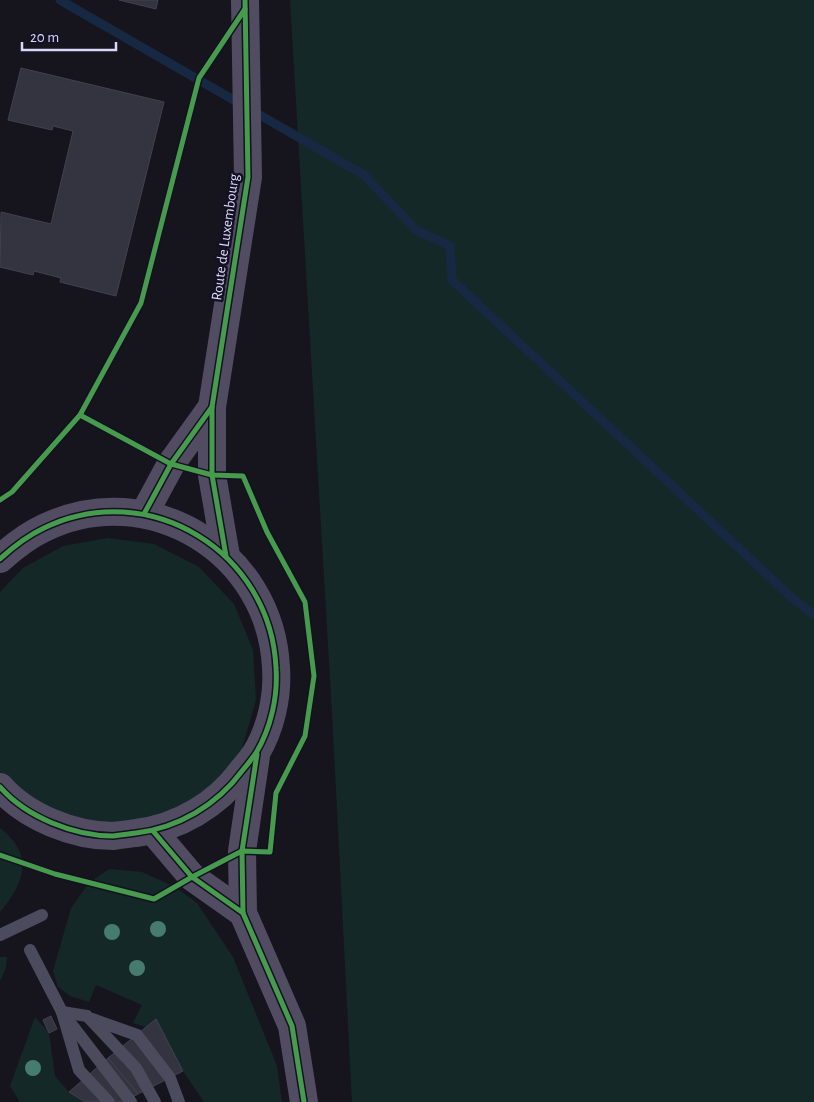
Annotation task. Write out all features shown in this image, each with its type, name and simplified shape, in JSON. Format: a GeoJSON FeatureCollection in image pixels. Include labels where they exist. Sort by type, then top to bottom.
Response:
{"type":"FeatureCollection","features":[{"type":"Feature","properties":{"kind":"main road","name":"Route de Luxembourg"},"geometry":{"type":"LineString","coordinates":[[226,556],[212,475],[212,407],[248,177],[245,5]]}},
{"type":"Feature","properties":{"kind":"main road"},"geometry":{"type":"LineString","coordinates":[[144,514],[171,464],[212,407]]}},
{"type":"Feature","properties":{"kind":"main road"},"geometry":{"type":"LineString","coordinates":[[0,559],[14,546],[44,528],[76,516],[110,511],[144,514],[174,523],[195,533],[226,556],[249,582],[266,614],[276,648],[277,684],[271,719],[257,752],[230,788],[194,815],[153,831],[113,836],[73,830],[42,818],[2,793]]}},
{"type":"Feature","properties":{"kind":"main road"},"geometry":{"type":"LineString","coordinates":[[257,752],[242,851],[243,913],[292,1026],[304,1102]]}},
{"type":"Feature","properties":{"kind":"main road"},"geometry":{"type":"LineString","coordinates":[[153,831],[192,877],[243,913]]}},
{"type":"Feature","properties":{"kind":"lane"},"geometry":{"type":"LineString","coordinates":[[0,935],[42,914]]}},
{"type":"Feature","properties":{"kind":"lane"},"geometry":{"type":"LineString","coordinates":[[30,950],[62,1012],[132,1102]]}},
{"type":"Feature","properties":{"kind":"lane"},"geometry":{"type":"LineString","coordinates":[[62,1012],[87,1016],[136,1035],[170,1078],[179,1102]]}},
{"type":"Feature","properties":{"kind":"lane"},"geometry":{"type":"LineString","coordinates":[[62,1012],[79,1070],[109,1102]]}},
{"type":"Feature","properties":{"kind":"lane"},"geometry":{"type":"LineString","coordinates":[[90,1018],[136,1068],[155,1102]]}},
{"type":"Feature","properties":{"kind":"green space"},"geometry":{"type":"Polygon","coordinates":[[[290,0],[814,0],[814,1102],[352,1102],[332,712],[290,0]]]}},
{"type":"Feature","properties":{"kind":"green space"},"geometry":{"type":"Polygon","coordinates":[[[108,538],[154,544],[199,567],[234,604],[253,650],[256,700],[242,748],[212,788],[169,816],[121,828],[75,823],[32,805],[0,776],[0,592],[23,568],[63,546],[108,538]]]}},
{"type":"Feature","properties":{"kind":"green space"},"geometry":{"type":"Polygon","coordinates":[[[0,828],[18,848],[22,859],[22,869],[20,880],[15,890],[0,912],[0,828]]]}},
{"type":"Feature","properties":{"kind":"green space"},"geometry":{"type":"Polygon","coordinates":[[[109,869],[142,872],[175,887],[197,903],[233,957],[277,1066],[282,1102],[204,1102],[183,1071],[156,1019],[146,1027],[133,1023],[142,1005],[96,985],[89,1002],[70,996],[58,987],[53,971],[71,908],[89,883],[109,869]]]}},
{"type":"Feature","properties":{"kind":"green space"},"geometry":{"type":"Polygon","coordinates":[[[0,957],[7,957],[6,968],[0,981],[0,957]]]}},
{"type":"Feature","properties":{"kind":"green space"},"geometry":{"type":"Polygon","coordinates":[[[35,1017],[49,1033],[55,1076],[69,1092],[85,1102],[20,1102],[10,1086],[35,1017]]]}},
{"type":"Feature","properties":{"kind":"building"},"geometry":{"type":"Polygon","coordinates":[[[119,0],[158,0],[156,9],[119,0]]]}},
{"type":"Feature","properties":{"kind":"building"},"geometry":{"type":"Polygon","coordinates":[[[21,68],[164,102],[116,296],[60,282],[61,278],[34,271],[33,275],[0,267],[1,212],[51,224],[73,131],[53,126],[52,130],[8,120],[21,68]]]}},
{"type":"Feature","properties":{"kind":"building"},"geometry":{"type":"Polygon","coordinates":[[[51,1016],[57,1029],[49,1033],[43,1020],[51,1016]]]}},
{"type":"Feature","properties":{"kind":"building"},"geometry":{"type":"Polygon","coordinates":[[[156,1019],[183,1071],[138,1094],[108,1058],[156,1019]]]}},
{"type":"Feature","properties":{"kind":"building"},"geometry":{"type":"Polygon","coordinates":[[[108,1058],[138,1094],[125,1102],[85,1102],[69,1092],[108,1058]]]}},
{"type":"Feature","properties":{"kind":"waterway"},"geometry":{"type":"LineString","coordinates":[[60,0],[364,175],[416,230],[450,246],[452,280],[790,596],[814,615]]}},
{"type":"Feature","properties":{"kind":"cycle path"},"geometry":{"type":"LineString","coordinates":[[226,556],[212,475],[212,407],[248,177],[245,0]]}},
{"type":"Feature","properties":{"kind":"cycle path"},"geometry":{"type":"LineString","coordinates":[[0,500],[12,492],[80,415],[141,303],[199,78],[245,9]]}},
{"type":"Feature","properties":{"kind":"cycle path"},"geometry":{"type":"LineString","coordinates":[[144,514],[171,464],[212,407]]}},
{"type":"Feature","properties":{"kind":"cycle path"},"geometry":{"type":"LineString","coordinates":[[0,855],[55,874],[154,899],[242,851],[270,852],[276,793],[305,736],[314,676],[305,602],[267,532],[243,476],[212,475],[171,464],[80,415]]}},
{"type":"Feature","properties":{"kind":"cycle path"},"geometry":{"type":"LineString","coordinates":[[0,559],[38,531],[84,515],[124,512],[162,519],[198,535],[228,559],[252,590],[269,627],[276,668],[275,701],[266,733],[253,758],[221,794],[209,804],[181,820],[167,826],[136,833],[113,836],[83,833],[37,816],[11,798],[0,787]]}},
{"type":"Feature","properties":{"kind":"cycle path"},"geometry":{"type":"LineString","coordinates":[[257,754],[242,851],[243,913],[292,1026],[304,1102]]}},
{"type":"Feature","properties":{"kind":"cycle path"},"geometry":{"type":"LineString","coordinates":[[153,831],[192,877],[243,913]]}}]}
